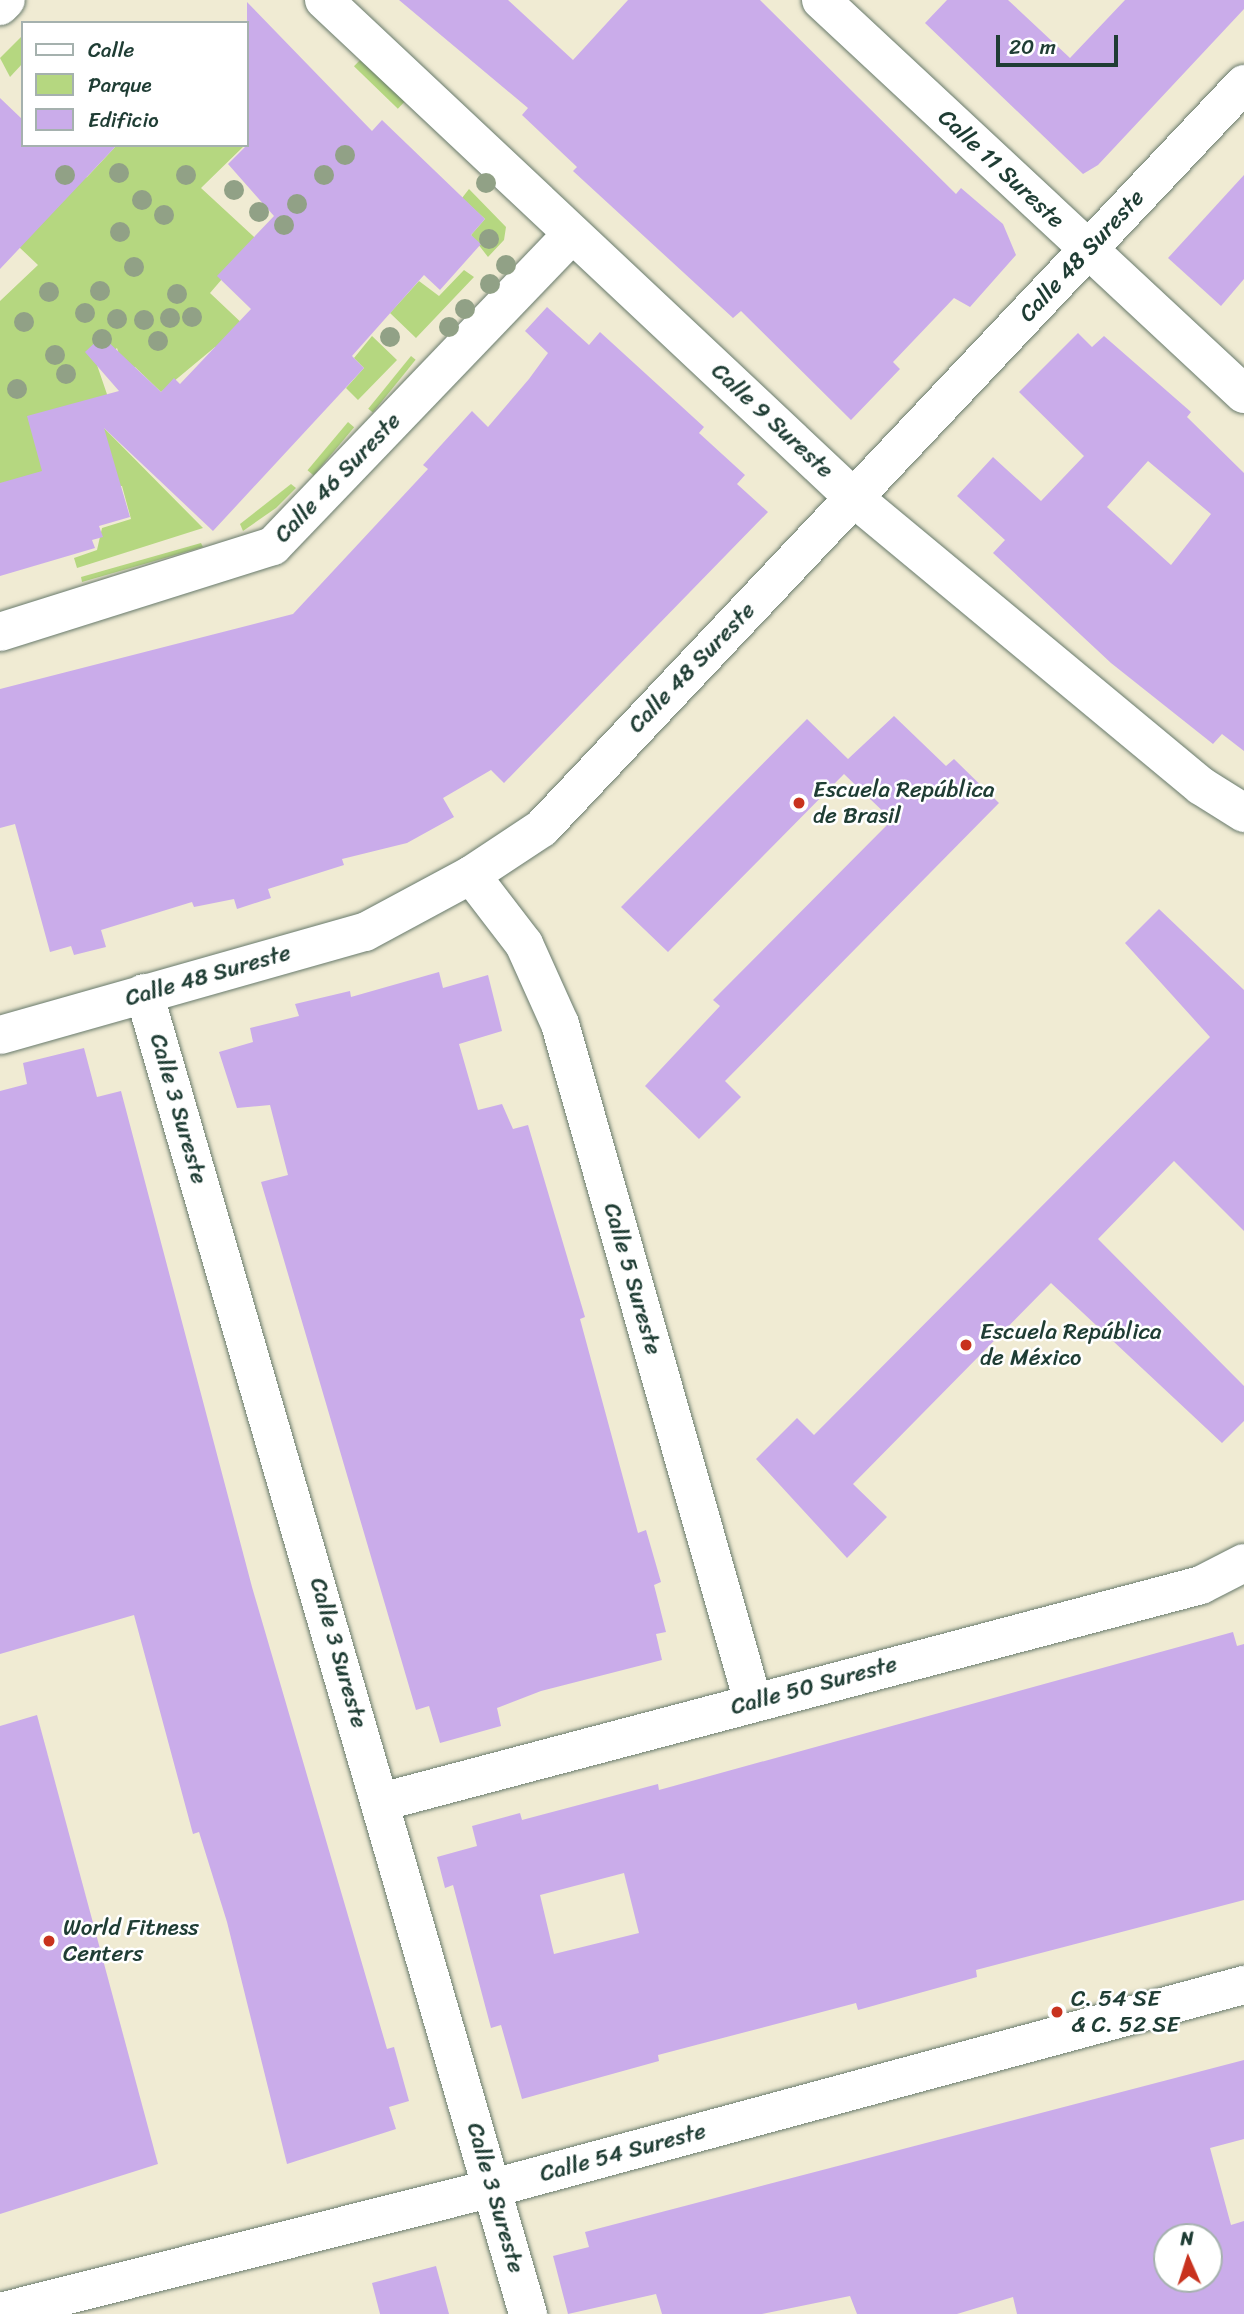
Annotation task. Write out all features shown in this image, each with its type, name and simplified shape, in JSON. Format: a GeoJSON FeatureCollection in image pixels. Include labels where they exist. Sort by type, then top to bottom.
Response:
{"type":"FeatureCollection","features":[{"type":"Feature","properties":{"kind":"street"},"geometry":{"type":"LineString","coordinates":[[0,6],[6,0]]}},
{"type":"Feature","properties":{"kind":"street","name":"Calle 9 Sureste"},"geometry":{"type":"LineString","coordinates":[[324,0],[854,498],[1201,786],[1244,813]]}},
{"type":"Feature","properties":{"kind":"street","name":"Calle 11 Sureste"},"geometry":{"type":"LineString","coordinates":[[841,7],[1088,250],[1244,394]]}},
{"type":"Feature","properties":{"kind":"street","name":"Calle 48 Sureste"},"geometry":{"type":"LineString","coordinates":[[0,1035],[365,932],[471,875],[542,828],[1244,84]]}},
{"type":"Feature","properties":{"kind":"street","name":"Calle 46 Sureste"},"geometry":{"type":"LineString","coordinates":[[0,632],[273,546],[572,233]]}},
{"type":"Feature","properties":{"kind":"street","name":"Calle 5 Sureste"},"geometry":{"type":"LineString","coordinates":[[471,875],[524,944],[560,1024],[753,1702]]}},
{"type":"Feature","properties":{"kind":"street","name":"Calle 3 Sureste"},"geometry":{"type":"LineString","coordinates":[[144,993],[528,2314]]}},
{"type":"Feature","properties":{"kind":"street","name":"Calle 50 Sureste"},"geometry":{"type":"LineString","coordinates":[[381,1802],[1201,1585],[1244,1563]]}},
{"type":"Feature","properties":{"kind":"street","name":"Calle 54 Sureste"},"geometry":{"type":"LineString","coordinates":[[0,2312],[493,2188],[1244,1985]]}},
{"type":"Feature","properties":{"kind":"green space"},"geometry":{"type":"Polygon","coordinates":[[[21,37],[21,65],[10,77],[0,58],[21,37]]]}},
{"type":"Feature","properties":{"kind":"green space"},"geometry":{"type":"Polygon","coordinates":[[[363,57],[407,99],[398,109],[354,66],[363,57]]]}},
{"type":"Feature","properties":{"kind":"green space"},"geometry":{"type":"Polygon","coordinates":[[[115,147],[243,147],[201,188],[302,281],[235,264],[210,293],[268,348],[229,361],[215,347],[161,392],[135,367],[124,369],[117,348],[97,365],[110,403],[95,419],[203,528],[77,568],[74,558],[97,550],[102,528],[131,519],[122,486],[0,483],[0,301],[38,265],[0,229],[0,214],[87,177],[115,147]]]}},
{"type":"Feature","properties":{"kind":"green space"},"geometry":{"type":"Polygon","coordinates":[[[469,189],[506,227],[504,240],[488,257],[471,235],[485,219],[462,198],[469,189]]]}},
{"type":"Feature","properties":{"kind":"green space"},"geometry":{"type":"Polygon","coordinates":[[[464,270],[474,277],[416,338],[390,313],[419,281],[439,296],[464,270]]]}},
{"type":"Feature","properties":{"kind":"green space"},"geometry":{"type":"Polygon","coordinates":[[[372,336],[397,360],[358,400],[346,388],[364,368],[354,358],[372,336]]]}},
{"type":"Feature","properties":{"kind":"green space"},"geometry":{"type":"Polygon","coordinates":[[[411,356],[416,360],[373,413],[368,409],[411,356]]]}},
{"type":"Feature","properties":{"kind":"green space"},"geometry":{"type":"Polygon","coordinates":[[[348,422],[354,427],[314,475],[308,470],[348,422]]]}},
{"type":"Feature","properties":{"kind":"green space"},"geometry":{"type":"Polygon","coordinates":[[[291,484],[296,488],[276,508],[243,531],[240,524],[291,484]]]}},
{"type":"Feature","properties":{"kind":"green space"},"geometry":{"type":"Polygon","coordinates":[[[201,543],[203,547],[82,582],[81,577],[201,543]]]}},
{"type":"Feature","properties":{"kind":"building"},"geometry":{"type":"Polygon","coordinates":[[[399,0],[508,0],[573,60],[628,0],[760,0],[956,194],[961,188],[1003,224],[1016,255],[970,307],[954,298],[893,362],[900,369],[851,420],[741,311],[733,318],[573,171],[577,167],[522,115],[528,108],[399,0]]]}},
{"type":"Feature","properties":{"kind":"building"},"geometry":{"type":"Polygon","coordinates":[[[947,0],[1008,0],[1070,58],[1125,0],[1244,0],[1244,9],[1098,165],[1083,174],[925,23],[947,0]]]}},
{"type":"Feature","properties":{"kind":"building"},"geometry":{"type":"Polygon","coordinates":[[[247,2],[372,131],[382,120],[485,219],[471,235],[481,244],[440,290],[424,275],[352,356],[364,368],[213,531],[104,428],[130,517],[99,526],[103,537],[92,540],[95,548],[0,576],[0,483],[42,471],[27,416],[119,391],[85,352],[102,336],[161,392],[174,378],[180,384],[251,309],[217,276],[274,216],[228,164],[248,147],[247,2]]]}},
{"type":"Feature","properties":{"kind":"building"},"geometry":{"type":"Polygon","coordinates":[[[0,98],[21,118],[21,147],[115,147],[0,269],[0,98]]]}},
{"type":"Feature","properties":{"kind":"building"},"geometry":{"type":"Polygon","coordinates":[[[1244,175],[1244,279],[1221,306],[1168,258],[1244,175]]]}},
{"type":"Feature","properties":{"kind":"building"},"geometry":{"type":"Polygon","coordinates":[[[547,307],[589,345],[600,332],[704,427],[699,433],[745,475],[737,484],[768,512],[504,783],[491,770],[443,798],[454,817],[407,843],[342,859],[344,865],[268,889],[271,898],[237,909],[234,899],[194,907],[192,902],[101,930],[106,947],[74,955],[71,946],[50,952],[15,824],[0,828],[0,689],[293,614],[428,469],[423,465],[472,411],[488,427],[529,379],[548,353],[525,331],[547,307]]]}},
{"type":"Feature","properties":{"kind":"building"},"geometry":{"type":"Polygon","coordinates":[[[1078,333],[1092,347],[1104,336],[1191,412],[1187,417],[1244,473],[1244,751],[1222,734],[1213,744],[1111,663],[993,553],[1005,540],[957,496],[993,457],[1041,501],[1084,456],[1019,392],[1078,333]],[[1148,461],[1107,507],[1171,565],[1211,514],[1148,461]]]}},
{"type":"Feature","properties":{"kind":"building"},"geometry":{"type":"Polygon","coordinates":[[[894,716],[946,766],[954,759],[999,803],[725,1081],[741,1097],[699,1139],[645,1086],[720,1006],[713,1000],[892,820],[844,774],[668,952],[621,907],[807,719],[848,759],[894,716]]]}},
{"type":"Feature","properties":{"kind":"building"},"geometry":{"type":"Polygon","coordinates":[[[1159,909],[1244,990],[1244,1231],[1174,1161],[1098,1239],[1244,1386],[1244,1421],[1222,1443],[1051,1283],[853,1484],[887,1517],[847,1558],[756,1459],[797,1418],[814,1435],[1210,1037],[1125,943],[1159,909]]]}},
{"type":"Feature","properties":{"kind":"building"},"geometry":{"type":"Polygon","coordinates":[[[439,972],[443,988],[488,975],[502,1031],[459,1044],[478,1110],[502,1104],[513,1129],[528,1125],[585,1317],[580,1319],[638,1533],[646,1530],[661,1582],[654,1585],[666,1632],[656,1634],[662,1660],[541,1691],[497,1708],[501,1726],[440,1743],[429,1706],[416,1710],[261,1182],[288,1175],[270,1105],[237,1108],[219,1052],[253,1042],[250,1028],[299,1016],[295,1004],[350,991],[351,997],[439,972]]]}},
{"type":"Feature","properties":{"kind":"building"},"geometry":{"type":"Polygon","coordinates":[[[84,1048],[97,1097],[121,1091],[252,1587],[387,2049],[394,2047],[409,2101],[389,2107],[396,2129],[287,2164],[227,1922],[199,1832],[193,1834],[134,1615],[0,1654],[0,1091],[27,1084],[23,1063],[84,1048]]]}},
{"type":"Feature","properties":{"kind":"building"},"geometry":{"type":"Polygon","coordinates":[[[1233,1632],[1237,1646],[1244,1644],[1244,1900],[976,1970],[977,1977],[858,2010],[856,2003],[658,2055],[659,2061],[522,2099],[501,2025],[491,2028],[453,1885],[445,1888],[437,1857],[477,1846],[472,1826],[520,1813],[522,1820],[658,1784],[659,1790],[1233,1632]],[[624,1873],[540,1895],[554,1954],[639,1933],[624,1873]]]}},
{"type":"Feature","properties":{"kind":"building","name":"World Fitness Centers"},"geometry":{"type":"Polygon","coordinates":[[[37,1715],[158,2164],[0,2214],[0,1726],[37,1715]]]}},
{"type":"Feature","properties":{"kind":"building"},"geometry":{"type":"Polygon","coordinates":[[[1244,2060],[1244,2139],[1210,2148],[1231,2225],[1244,2221],[1244,2314],[1017,2314],[1013,2297],[957,2314],[857,2314],[850,2296],[762,2314],[662,2314],[656,2294],[568,2314],[553,2256],[589,2247],[585,2232],[1244,2060]]]}},
{"type":"Feature","properties":{"kind":"building"},"geometry":{"type":"Polygon","coordinates":[[[436,2266],[449,2314],[380,2314],[372,2283],[436,2266]]]}},
{"type":"Feature","properties":{"kind":"place","name":"Escuela República de Brasil"},"geometry":{"type":"Point","coordinates":[799,803]}},
{"type":"Feature","properties":{"kind":"place","name":"Escuela República de México"},"geometry":{"type":"Point","coordinates":[966,1345]}},
{"type":"Feature","properties":{"kind":"place","name":"World Fitness Centers"},"geometry":{"type":"Point","coordinates":[49,1941]}},
{"type":"Feature","properties":{"kind":"place","name":"C. 54 SE & C. 52 SE"},"geometry":{"type":"Point","coordinates":[1057,2012]}}]}
